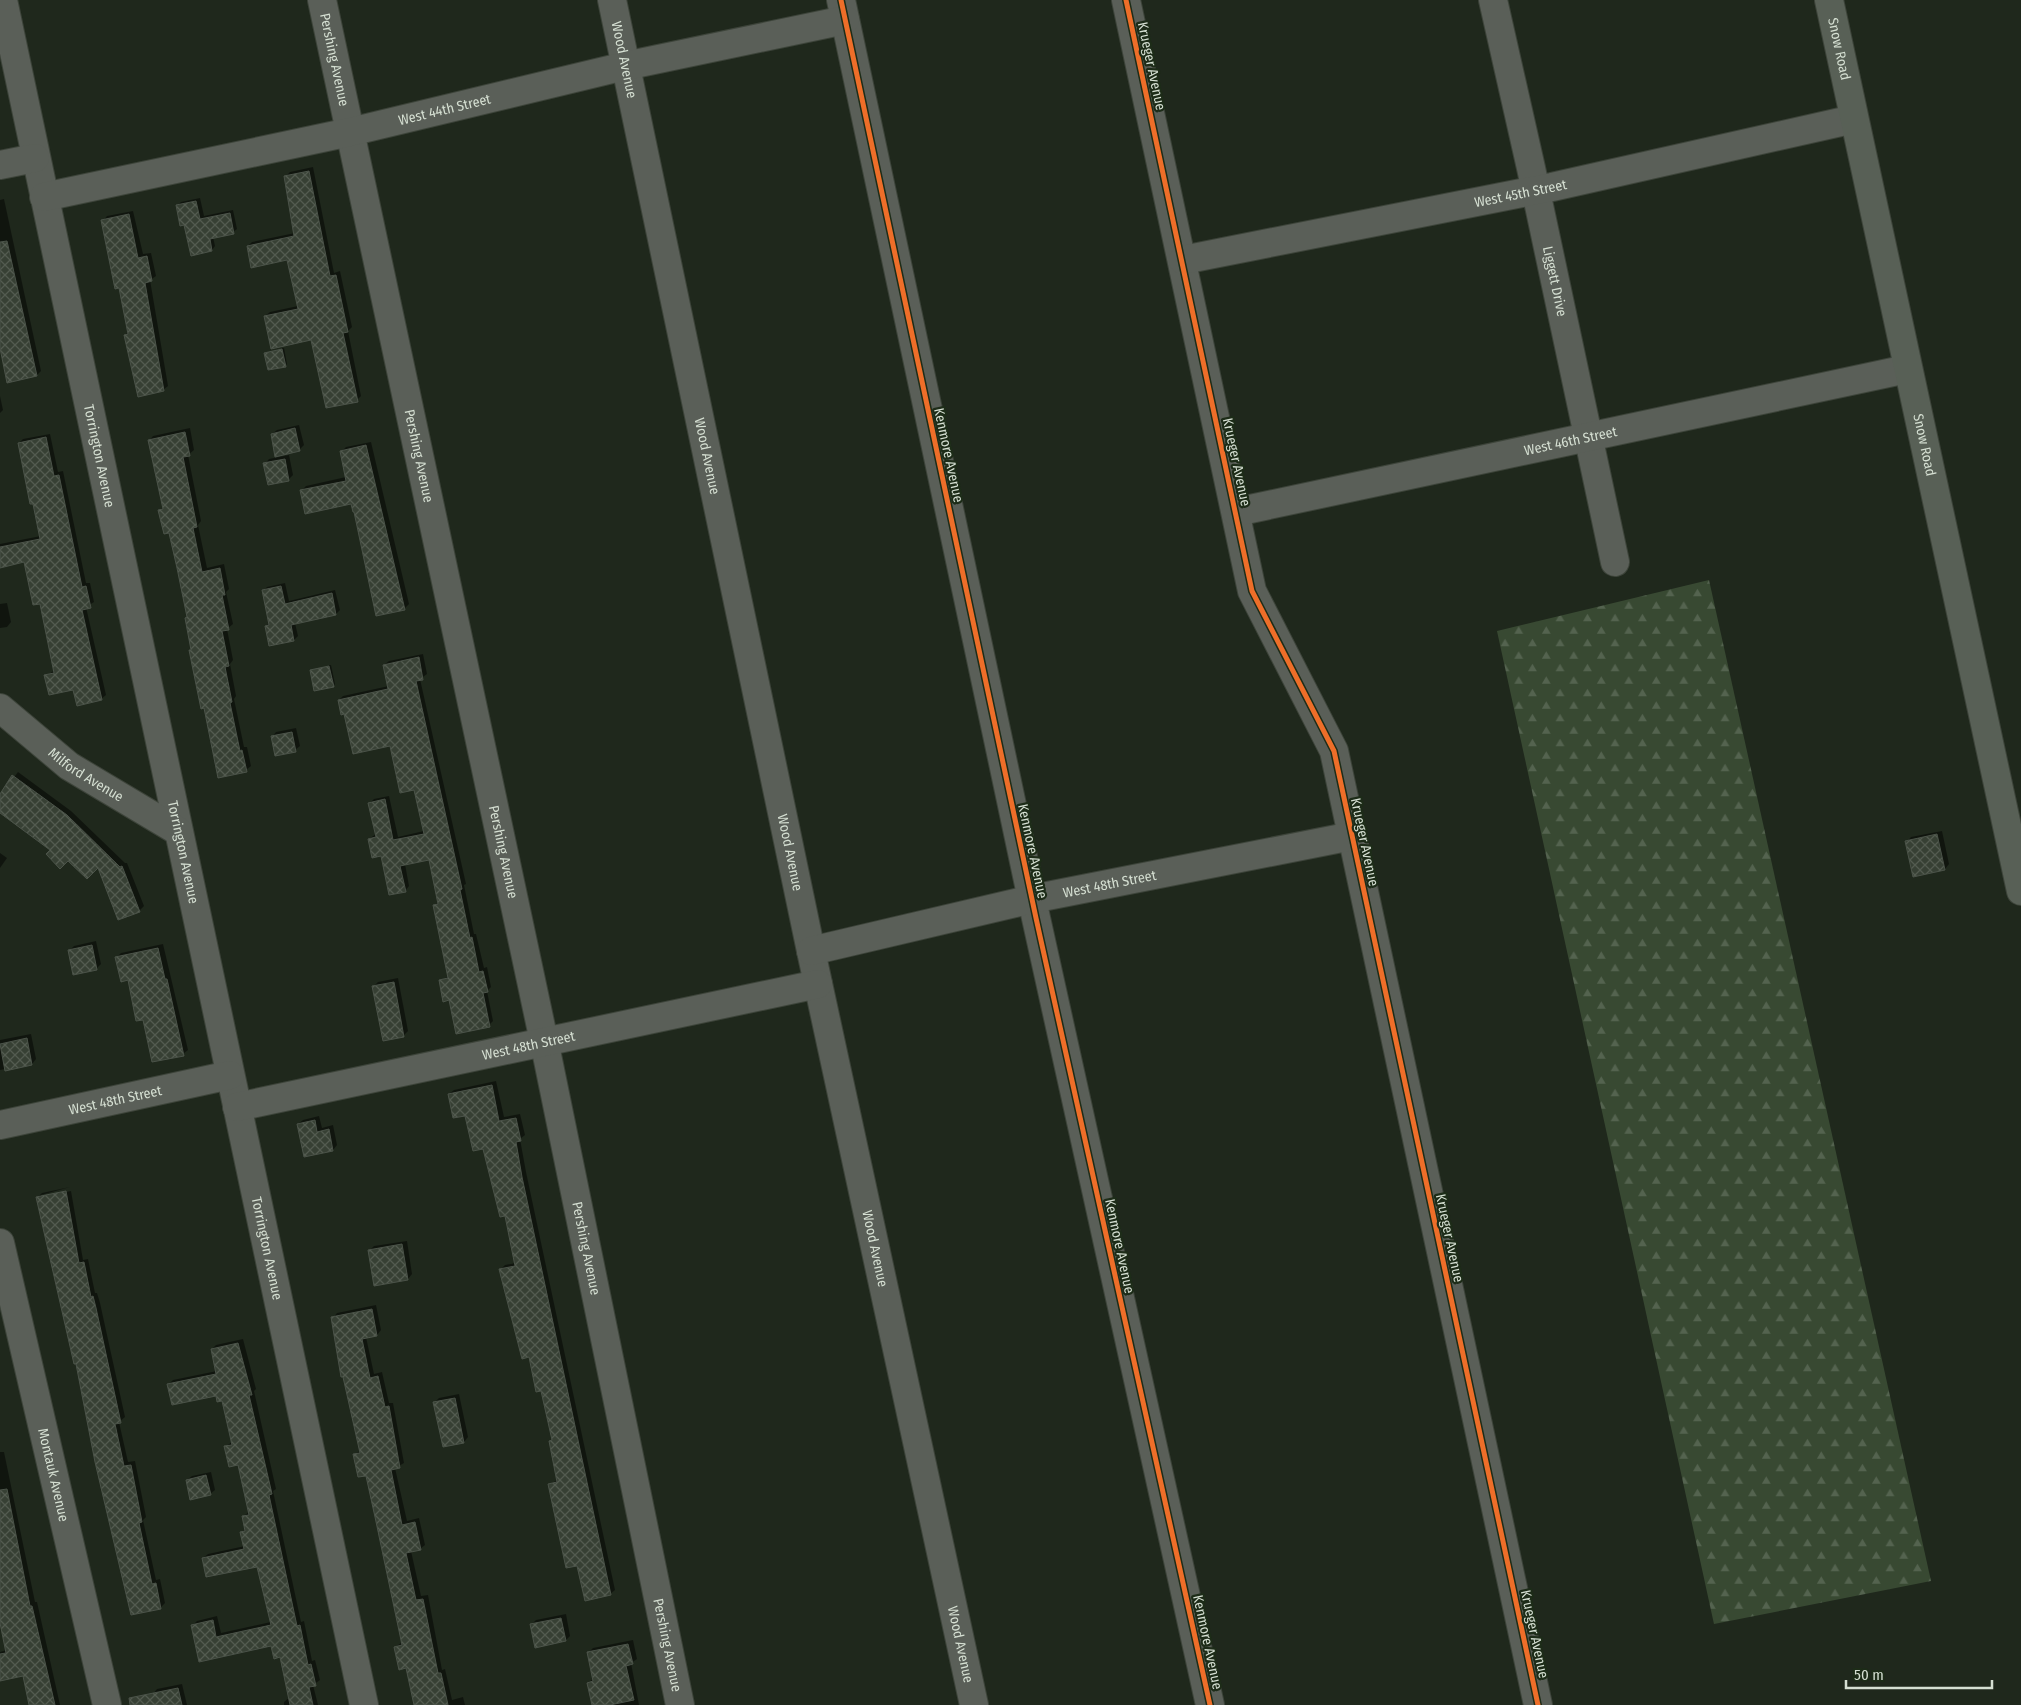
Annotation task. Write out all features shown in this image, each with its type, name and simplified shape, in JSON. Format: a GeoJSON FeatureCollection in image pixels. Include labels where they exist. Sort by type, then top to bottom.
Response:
{"type":"FeatureCollection","features":[{"type":"Feature","properties":{"kind":"main road","name":"Snow Road"},"geometry":{"type":"LineString","coordinates":[[1829,0],[2021,891]]}},
{"type":"Feature","properties":{"kind":"street","name":"Torrington Avenue"},"geometry":{"type":"LineString","coordinates":[[3,0],[364,1705]]}},
{"type":"Feature","properties":{"kind":"street","name":"Pershing Avenue"},"geometry":{"type":"LineString","coordinates":[[322,0],[544,1042],[680,1705]]}},
{"type":"Feature","properties":{"kind":"street","name":"Wood Avenue"},"geometry":{"type":"LineString","coordinates":[[612,0],[818,984],[974,1705]]}},
{"type":"Feature","properties":{"kind":"street","name":"Krueger Avenue"},"geometry":{"type":"LineString","coordinates":[[1126,0],[1252,590],[1334,751],[1538,1705]]}},
{"type":"Feature","properties":{"kind":"street","name":"Liggett Drive"},"geometry":{"type":"LineString","coordinates":[[1493,0],[1536,190],[1615,562]]}},
{"type":"Feature","properties":{"kind":"street","name":"West 44th Street"},"geometry":{"type":"LineString","coordinates":[[44,197],[350,132],[625,66],[843,10]]}},
{"type":"Feature","properties":{"kind":"street","name":"Kenmore Avenue"},"geometry":{"type":"LineString","coordinates":[[843,10],[1032,900],[1210,1705]]}},
{"type":"Feature","properties":{"kind":"street","name":"West 45th Street"},"geometry":{"type":"LineString","coordinates":[[1183,260],[1536,190],[1854,119]]}},
{"type":"Feature","properties":{"kind":"street"},"geometry":{"type":"LineString","coordinates":[[0,165],[35,158]]}},
{"type":"Feature","properties":{"kind":"street","name":"West 46th Street"},"geometry":{"type":"LineString","coordinates":[[1236,512],[1907,369]]}},
{"type":"Feature","properties":{"kind":"street","name":"Milford Avenue"},"geometry":{"type":"LineString","coordinates":[[0,708],[69,766],[178,831]]}},
{"type":"Feature","properties":{"kind":"street","name":"West 48th Street"},"geometry":{"type":"LineString","coordinates":[[811,951],[1032,900],[1352,836]]}},
{"type":"Feature","properties":{"kind":"street","name":"West 48th Street"},"geometry":{"type":"LineString","coordinates":[[237,1108],[818,984]]}},
{"type":"Feature","properties":{"kind":"street","name":"West 48th Street"},"geometry":{"type":"LineString","coordinates":[[0,1125],[230,1075]]}},
{"type":"Feature","properties":{"kind":"street","name":"Montauk Avenue"},"geometry":{"type":"LineString","coordinates":[[0,1244],[107,1705]]}},
{"type":"Feature","properties":{"kind":"green space"},"geometry":{"type":"Polygon","coordinates":[[[1709,580],[1931,1581],[1714,1624],[1497,631],[1709,580]]]}},
{"type":"Feature","properties":{"kind":"building"},"geometry":{"type":"Polygon","coordinates":[[[309,171],[330,276],[336,275],[348,332],[343,333],[358,402],[326,408],[311,340],[271,349],[264,316],[298,309],[287,260],[251,268],[247,246],[294,236],[284,176],[309,171]]]}},
{"type":"Feature","properties":{"kind":"building"},"geometry":{"type":"Polygon","coordinates":[[[196,201],[200,219],[230,213],[234,234],[210,239],[212,251],[191,256],[184,225],[180,226],[176,205],[196,201]]]}},
{"type":"Feature","properties":{"kind":"building"},"geometry":{"type":"Polygon","coordinates":[[[129,214],[138,258],[147,256],[152,281],[145,283],[164,391],[138,397],[124,335],[128,334],[119,288],[115,289],[101,220],[129,214]]]}},
{"type":"Feature","properties":{"kind":"building"},"geometry":{"type":"Polygon","coordinates":[[[7,241],[37,376],[7,383],[0,348],[0,242],[7,241]]]}},
{"type":"Feature","properties":{"kind":"building"},"geometry":{"type":"Polygon","coordinates":[[[282,349],[286,367],[268,370],[264,353],[282,349]]]}},
{"type":"Feature","properties":{"kind":"building"},"geometry":{"type":"Polygon","coordinates":[[[295,428],[300,451],[275,457],[271,434],[295,428]]]}},
{"type":"Feature","properties":{"kind":"building"},"geometry":{"type":"Polygon","coordinates":[[[185,432],[190,456],[183,457],[197,527],[193,528],[202,572],[220,568],[225,595],[222,595],[229,630],[222,631],[229,666],[225,667],[240,751],[242,750],[247,772],[218,778],[204,708],[201,709],[189,650],[191,650],[185,618],[187,617],[177,568],[169,533],[164,534],[158,510],[163,509],[148,440],[185,432]]]}},
{"type":"Feature","properties":{"kind":"building"},"geometry":{"type":"Polygon","coordinates":[[[46,437],[54,476],[59,475],[82,587],[86,586],[91,608],[82,610],[102,700],[77,706],[73,690],[49,695],[44,675],[54,673],[40,604],[33,605],[24,562],[0,568],[0,547],[40,539],[33,504],[30,504],[18,443],[46,437]]]}},
{"type":"Feature","properties":{"kind":"building"},"geometry":{"type":"Polygon","coordinates":[[[366,445],[405,610],[376,616],[351,504],[305,514],[300,490],[346,481],[340,451],[366,445]]]}},
{"type":"Feature","properties":{"kind":"building"},"geometry":{"type":"Polygon","coordinates":[[[285,459],[289,481],[268,485],[263,463],[285,459]]]}},
{"type":"Feature","properties":{"kind":"building"},"geometry":{"type":"Polygon","coordinates":[[[281,586],[285,604],[332,593],[336,615],[291,625],[294,641],[269,646],[265,626],[269,625],[262,590],[281,586]]]}},
{"type":"Feature","properties":{"kind":"building"},"geometry":{"type":"Polygon","coordinates":[[[419,657],[423,680],[416,681],[462,889],[460,890],[470,938],[472,937],[479,972],[483,971],[488,992],[483,993],[490,1027],[456,1034],[449,1000],[443,1002],[439,980],[448,978],[433,905],[438,904],[429,860],[400,866],[406,892],[389,895],[381,856],[372,858],[368,839],[376,837],[368,803],[385,799],[393,840],[424,834],[414,790],[400,793],[390,746],[353,754],[344,714],[341,715],[338,700],[388,689],[383,665],[419,657]]]}},
{"type":"Feature","properties":{"kind":"building"},"geometry":{"type":"Polygon","coordinates":[[[329,666],[334,687],[314,691],[310,670],[329,666]]]}},
{"type":"Feature","properties":{"kind":"building"},"geometry":{"type":"Polygon","coordinates":[[[292,732],[296,752],[275,756],[271,736],[292,732]]]}},
{"type":"Feature","properties":{"kind":"building"},"geometry":{"type":"Polygon","coordinates":[[[12,775],[67,815],[120,867],[122,866],[140,912],[118,920],[98,868],[87,879],[68,861],[60,869],[46,854],[50,850],[0,813],[0,794],[12,775]]]}},
{"type":"Feature","properties":{"kind":"building"},"geometry":{"type":"Polygon","coordinates":[[[1937,834],[1945,870],[1913,877],[1905,841],[1937,834]]]}},
{"type":"Feature","properties":{"kind":"building"},"geometry":{"type":"Polygon","coordinates":[[[92,945],[97,970],[73,975],[68,950],[92,945]]]}},
{"type":"Feature","properties":{"kind":"building"},"geometry":{"type":"Polygon","coordinates":[[[158,948],[184,1056],[152,1062],[143,1020],[136,1021],[128,980],[121,982],[115,957],[158,948]]]}},
{"type":"Feature","properties":{"kind":"building"},"geometry":{"type":"Polygon","coordinates":[[[394,982],[404,1037],[383,1041],[372,986],[394,982]]]}},
{"type":"Feature","properties":{"kind":"building"},"geometry":{"type":"Polygon","coordinates":[[[27,1038],[32,1065],[5,1071],[0,1044],[27,1038]]]}},
{"type":"Feature","properties":{"kind":"building"},"geometry":{"type":"Polygon","coordinates":[[[492,1085],[499,1121],[516,1118],[521,1141],[516,1142],[522,1177],[611,1595],[585,1601],[577,1566],[566,1568],[548,1484],[557,1482],[549,1441],[552,1440],[541,1391],[536,1392],[529,1357],[522,1359],[499,1269],[515,1266],[505,1216],[500,1217],[483,1149],[473,1151],[465,1116],[453,1118],[448,1094],[492,1085]]]}},
{"type":"Feature","properties":{"kind":"building"},"geometry":{"type":"Polygon","coordinates":[[[315,1120],[317,1132],[329,1129],[333,1151],[304,1157],[297,1124],[315,1120]]]}},
{"type":"Feature","properties":{"kind":"building"},"geometry":{"type":"Polygon","coordinates":[[[66,1191],[79,1263],[84,1262],[91,1297],[93,1296],[121,1423],[115,1424],[124,1466],[131,1465],[142,1522],[139,1523],[152,1584],[156,1583],[161,1609],[131,1615],[95,1462],[76,1364],[74,1364],[36,1197],[66,1191]]]}},
{"type":"Feature","properties":{"kind":"building"},"geometry":{"type":"Polygon","coordinates":[[[402,1244],[408,1280],[374,1286],[368,1250],[402,1244]]]}},
{"type":"Feature","properties":{"kind":"building"},"geometry":{"type":"Polygon","coordinates":[[[372,1309],[377,1336],[362,1339],[370,1378],[378,1376],[385,1407],[389,1406],[400,1468],[391,1470],[402,1525],[415,1522],[421,1550],[406,1553],[416,1600],[423,1599],[438,1673],[441,1673],[448,1705],[414,1705],[406,1668],[399,1670],[394,1647],[402,1645],[375,1517],[366,1476],[358,1477],[353,1454],[360,1453],[343,1377],[341,1377],[331,1317],[372,1309]]]}},
{"type":"Feature","properties":{"kind":"building"},"geometry":{"type":"Polygon","coordinates":[[[238,1343],[252,1395],[249,1395],[272,1494],[269,1495],[297,1626],[300,1625],[308,1665],[311,1664],[316,1686],[309,1687],[313,1705],[290,1705],[280,1657],[274,1659],[271,1646],[199,1662],[191,1625],[213,1620],[216,1637],[271,1625],[257,1567],[206,1577],[202,1558],[244,1549],[240,1532],[245,1531],[242,1516],[249,1515],[238,1465],[229,1467],[224,1446],[232,1445],[222,1401],[217,1402],[216,1396],[172,1405],[167,1384],[216,1374],[211,1349],[238,1343]]]}},
{"type":"Feature","properties":{"kind":"building"},"geometry":{"type":"Polygon","coordinates":[[[455,1398],[464,1443],[443,1447],[433,1402],[455,1398]]]}},
{"type":"Feature","properties":{"kind":"building"},"geometry":{"type":"Polygon","coordinates":[[[206,1475],[211,1495],[190,1500],[186,1480],[206,1475]]]}},
{"type":"Feature","properties":{"kind":"building"},"geometry":{"type":"Polygon","coordinates":[[[7,1489],[30,1606],[32,1606],[55,1705],[29,1705],[23,1676],[0,1681],[0,1654],[6,1653],[0,1623],[0,1490],[7,1489]]]}},
{"type":"Feature","properties":{"kind":"building"},"geometry":{"type":"Polygon","coordinates":[[[561,1618],[566,1641],[535,1648],[530,1624],[561,1618]]]}},
{"type":"Feature","properties":{"kind":"building"},"geometry":{"type":"Polygon","coordinates":[[[628,1644],[633,1664],[626,1666],[634,1700],[610,1705],[592,1705],[587,1683],[593,1681],[587,1652],[628,1644]]]}},
{"type":"Feature","properties":{"kind":"building"},"geometry":{"type":"Polygon","coordinates":[[[178,1688],[182,1705],[130,1705],[129,1698],[178,1688]]]}},
{"type":"Feature","properties":{"kind":"cycle path"},"geometry":{"type":"LineString","coordinates":[[841,0],[1036,918],[1210,1705]]}},
{"type":"Feature","properties":{"kind":"cycle path"},"geometry":{"type":"LineString","coordinates":[[1126,0],[1252,591],[1334,751],[1538,1705]]}}]}
